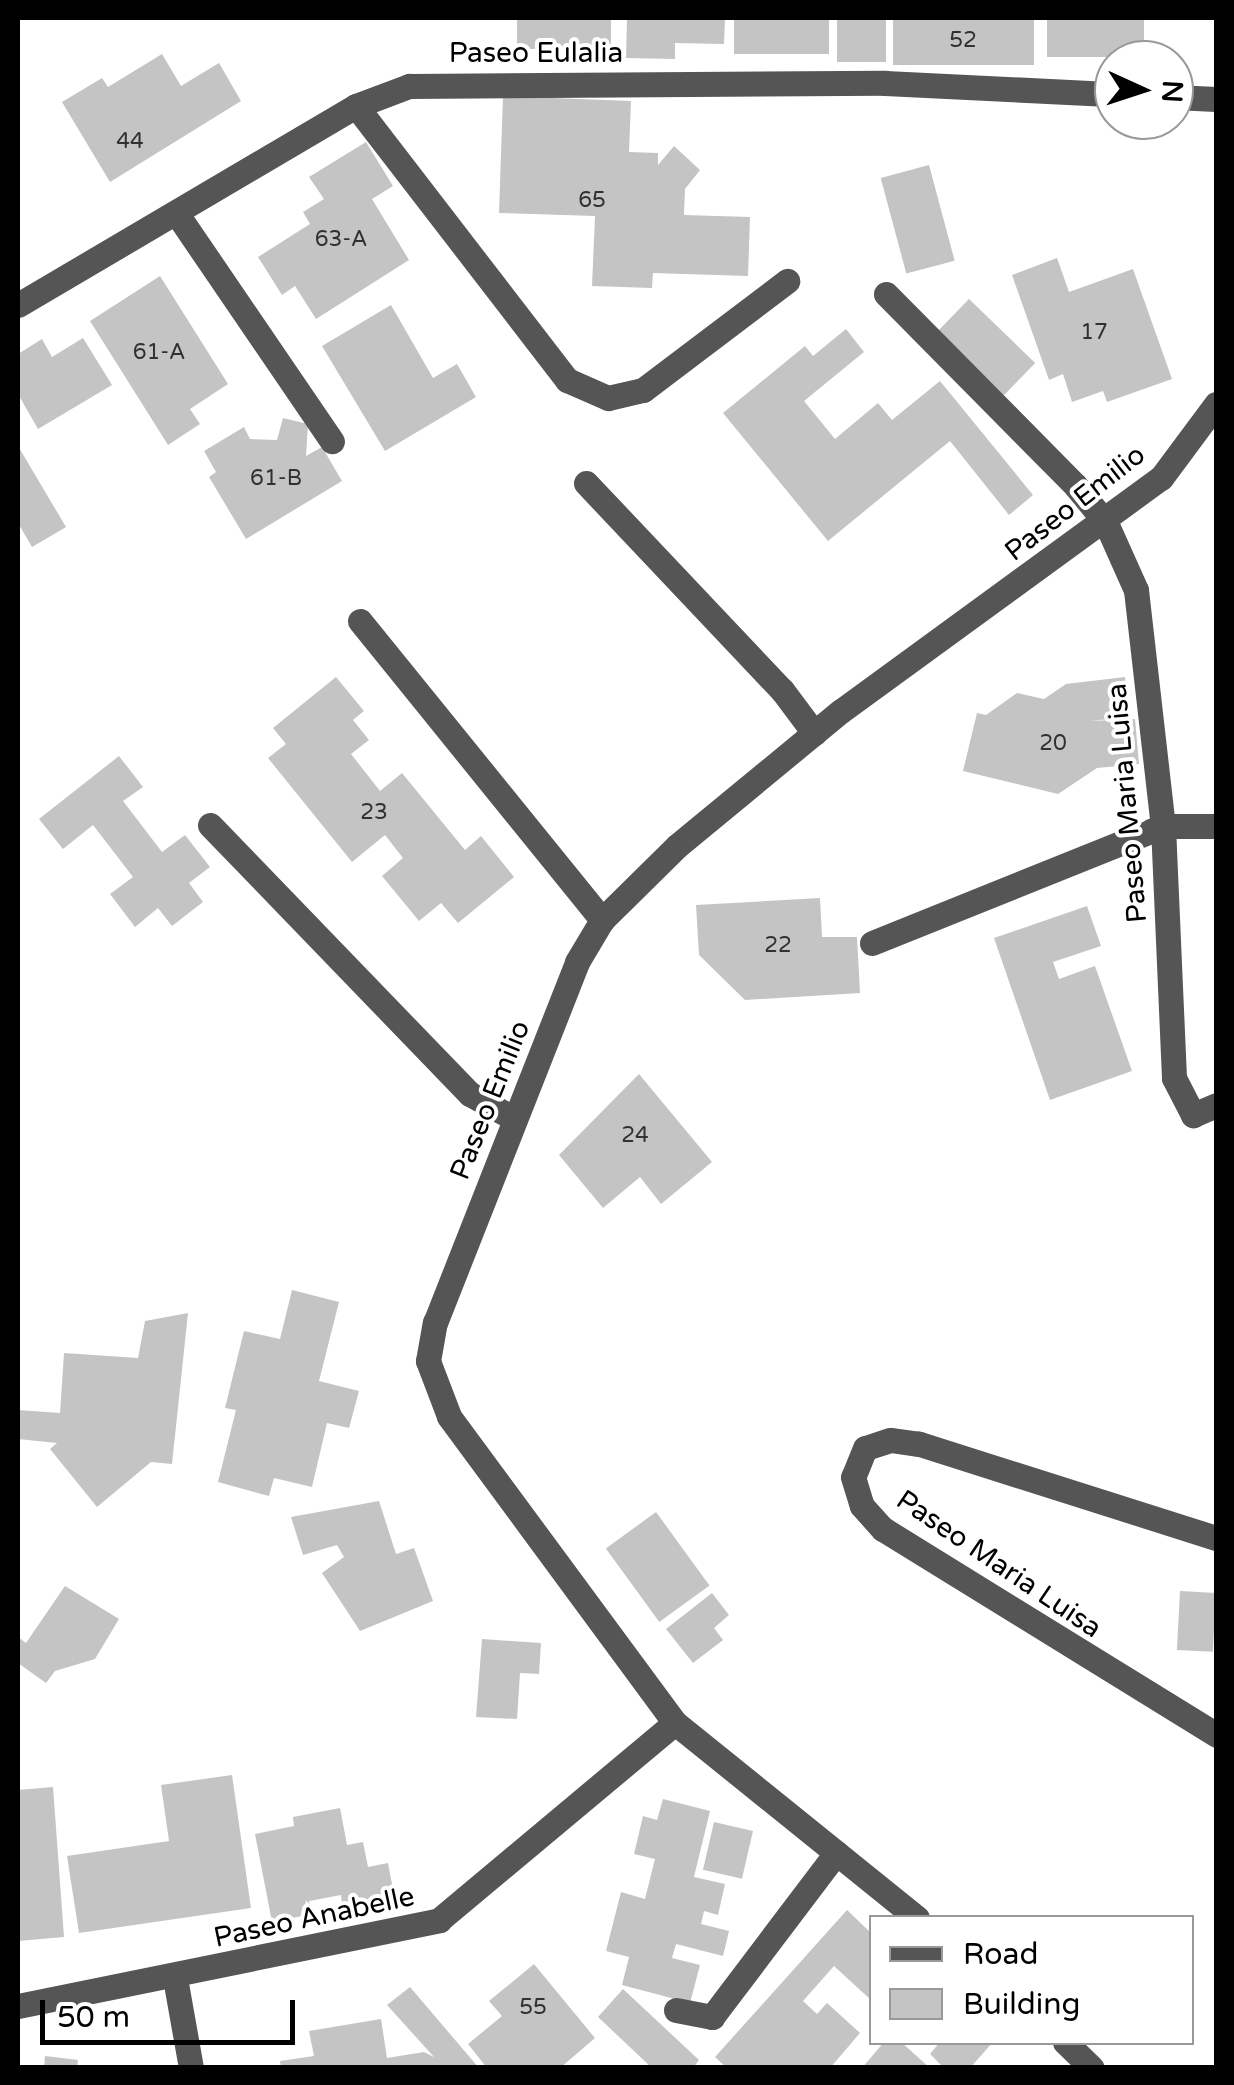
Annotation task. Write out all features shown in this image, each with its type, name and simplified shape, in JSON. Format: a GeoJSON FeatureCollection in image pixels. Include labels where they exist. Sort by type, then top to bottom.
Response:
{"type":"FeatureCollection","features":[{"type":"Feature","properties":{"kind":"street","name":"Paseo Eulalia"},"geometry":{"type":"LineString","coordinates":[[18,305],[356,106],[410,86],[452,81],[885,83],[1094,93]]}},
{"type":"Feature","properties":{"kind":"street"},"geometry":{"type":"LineString","coordinates":[[356,106],[567,380],[608,398],[643,390],[788,281]]}},
{"type":"Feature","properties":{"kind":"street"},"geometry":{"type":"LineString","coordinates":[[177,214],[332,441]]}},
{"type":"Feature","properties":{"kind":"street","name":"Paseo Maria Luisa"},"geometry":{"type":"LineString","coordinates":[[886,294],[1106,523],[1136,590],[1163,826],[1174,1078],[1193,1115],[1216,1105]]}},
{"type":"Feature","properties":{"kind":"street","name":"Paseo Emilio"},"geometry":{"type":"LineString","coordinates":[[913,1915],[675,1723],[448,1416],[428,1361],[435,1323],[577,962],[602,920],[677,846],[814,733],[1106,523],[1161,478],[1216,404]]}},
{"type":"Feature","properties":{"kind":"street"},"geometry":{"type":"LineString","coordinates":[[586,484],[782,690],[814,733]]}},
{"type":"Feature","properties":{"kind":"street"},"geometry":{"type":"LineString","coordinates":[[360,621],[602,920]]}},
{"type":"Feature","properties":{"kind":"street"},"geometry":{"type":"LineString","coordinates":[[210,825],[470,1094],[515,1119]]}},
{"type":"Feature","properties":{"kind":"street"},"geometry":{"type":"LineString","coordinates":[[872,943],[1163,826],[1216,826]]}},
{"type":"Feature","properties":{"kind":"street","name":"Paseo Maria Luisa"},"geometry":{"type":"LineString","coordinates":[[1216,1538],[919,1444],[890,1440],[865,1448],[853,1477],[862,1506],[884,1528],[1216,1734]]}},
{"type":"Feature","properties":{"kind":"street","name":"Paseo Anabelle"},"geometry":{"type":"LineString","coordinates":[[18,2006],[175,1978],[439,1920],[675,1723]]}},
{"type":"Feature","properties":{"kind":"street"},"geometry":{"type":"LineString","coordinates":[[676,2010],[712,2017],[836,1852]]}},
{"type":"Feature","properties":{"kind":"street"},"geometry":{"type":"LineString","coordinates":[[175,1978],[191,2068]]}},
{"type":"Feature","properties":{"kind":"street"},"geometry":{"type":"LineString","coordinates":[[1068,2045],[1092,2068]]}},
{"type":"Feature","properties":{"kind":"building"},"geometry":{"type":"Polygon","coordinates":[[[517,18],[611,18],[611,49],[517,49],[517,18]]]}},
{"type":"Feature","properties":{"kind":"building"},"geometry":{"type":"Polygon","coordinates":[[[627,18],[725,18],[724,44],[675,43],[675,59],[626,58],[627,18]]]}},
{"type":"Feature","properties":{"kind":"building"},"geometry":{"type":"Polygon","coordinates":[[[734,18],[829,18],[829,54],[734,54],[734,18]]]}},
{"type":"Feature","properties":{"kind":"building"},"geometry":{"type":"Polygon","coordinates":[[[837,18],[886,18],[886,62],[837,62],[837,18]]]}},
{"type":"Feature","properties":{"kind":"building"},"geometry":{"type":"Polygon","coordinates":[[[893,18],[1034,18],[1034,65],[893,65],[893,18]]]}},
{"type":"Feature","properties":{"kind":"building"},"geometry":{"type":"Polygon","coordinates":[[[1047,18],[1144,18],[1144,40],[1094,40],[1094,57],[1047,57],[1047,18]]]}},
{"type":"Feature","properties":{"kind":"building"},"geometry":{"type":"Polygon","coordinates":[[[162,54],[181,86],[219,63],[241,101],[110,182],[62,102],[102,78],[108,87],[162,54]]]}},
{"type":"Feature","properties":{"kind":"building"},"geometry":{"type":"Polygon","coordinates":[[[503,96],[631,101],[629,152],[658,153],[658,165],[674,146],[700,170],[685,189],[684,215],[750,217],[748,276],[653,273],[652,288],[592,286],[595,216],[499,213],[503,96]]]}},
{"type":"Feature","properties":{"kind":"building"},"geometry":{"type":"Polygon","coordinates":[[[366,142],[393,186],[372,199],[409,260],[316,319],[295,286],[282,295],[258,257],[310,224],[303,212],[324,199],[309,177],[366,142]]]}},
{"type":"Feature","properties":{"kind":"building"},"geometry":{"type":"Polygon","coordinates":[[[929,165],[955,261],[906,274],[881,178],[929,165]]]}},
{"type":"Feature","properties":{"kind":"building"},"geometry":{"type":"Polygon","coordinates":[[[1057,258],[1069,292],[1133,269],[1172,379],[1107,402],[1103,391],[1072,402],[1063,374],[1049,380],[1012,275],[1057,258]]]}},
{"type":"Feature","properties":{"kind":"building"},"geometry":{"type":"Polygon","coordinates":[[[160,276],[228,384],[190,409],[200,424],[168,445],[90,321],[160,276]]]}},
{"type":"Feature","properties":{"kind":"building"},"geometry":{"type":"Polygon","coordinates":[[[969,299],[1035,363],[1004,395],[938,331],[969,299]]]}},
{"type":"Feature","properties":{"kind":"building"},"geometry":{"type":"Polygon","coordinates":[[[391,305],[433,378],[457,364],[476,397],[385,451],[322,346],[391,305]]]}},
{"type":"Feature","properties":{"kind":"building"},"geometry":{"type":"Polygon","coordinates":[[[846,329],[864,352],[804,401],[835,439],[878,403],[892,420],[940,381],[1033,495],[1009,515],[950,441],[828,541],[723,413],[805,346],[813,356],[846,329]]]}},
{"type":"Feature","properties":{"kind":"building"},"geometry":{"type":"Polygon","coordinates":[[[83,338],[112,385],[38,429],[18,394],[18,354],[42,339],[52,357],[83,338]]]}},
{"type":"Feature","properties":{"kind":"building"},"geometry":{"type":"Polygon","coordinates":[[[283,418],[308,424],[306,456],[322,447],[342,481],[246,539],[209,477],[216,472],[204,451],[244,427],[250,439],[277,440],[283,418]]]}},
{"type":"Feature","properties":{"kind":"building"},"geometry":{"type":"Polygon","coordinates":[[[18,446],[66,527],[32,547],[18,523],[18,446]]]}},
{"type":"Feature","properties":{"kind":"building"},"geometry":{"type":"Polygon","coordinates":[[[336,677],[364,711],[353,720],[369,740],[351,754],[380,791],[402,773],[465,850],[481,836],[514,877],[458,923],[441,903],[419,921],[382,876],[403,858],[385,835],[352,862],[268,758],[286,744],[273,728],[336,677]]]}},
{"type":"Feature","properties":{"kind":"building"},"geometry":{"type":"Polygon","coordinates":[[[1125,677],[1129,717],[1090,721],[1135,719],[1139,764],[1097,768],[1058,794],[963,771],[977,713],[986,715],[1017,693],[1044,699],[1066,684],[1125,677]]]}},
{"type":"Feature","properties":{"kind":"building"},"geometry":{"type":"Polygon","coordinates":[[[119,756],[143,787],[123,801],[162,852],[185,835],[210,867],[189,883],[203,902],[172,926],[158,908],[135,927],[110,894],[133,877],[93,825],[63,849],[39,819],[119,756]]]}},
{"type":"Feature","properties":{"kind":"building"},"geometry":{"type":"Polygon","coordinates":[[[820,898],[822,937],[857,937],[860,993],[745,1000],[699,955],[696,905],[820,898]]]}},
{"type":"Feature","properties":{"kind":"building"},"geometry":{"type":"Polygon","coordinates":[[[1087,906],[1101,946],[1053,962],[1059,979],[1095,966],[1132,1071],[1050,1100],[994,938],[1087,906]]]}},
{"type":"Feature","properties":{"kind":"building"},"geometry":{"type":"Polygon","coordinates":[[[639,1074],[712,1162],[661,1204],[640,1177],[603,1208],[559,1155],[639,1074]]]}},
{"type":"Feature","properties":{"kind":"building"},"geometry":{"type":"Polygon","coordinates":[[[292,1290],[339,1302],[319,1381],[359,1391],[349,1428],[327,1423],[312,1487],[274,1478],[269,1496],[218,1482],[236,1410],[225,1408],[244,1331],[280,1339],[292,1290]]]}},
{"type":"Feature","properties":{"kind":"building"},"geometry":{"type":"Polygon","coordinates":[[[188,1313],[172,1464],[151,1462],[97,1507],[50,1449],[57,1443],[18,1439],[18,1410],[60,1413],[64,1353],[138,1358],[145,1321],[188,1313]]]}},
{"type":"Feature","properties":{"kind":"building"},"geometry":{"type":"Polygon","coordinates":[[[379,1501],[396,1554],[414,1548],[433,1601],[360,1631],[322,1573],[344,1557],[337,1545],[303,1555],[291,1517],[379,1501]]]}},
{"type":"Feature","properties":{"kind":"building"},"geometry":{"type":"Polygon","coordinates":[[[656,1512],[709,1586],[659,1622],[606,1548],[656,1512]]]}},
{"type":"Feature","properties":{"kind":"building"},"geometry":{"type":"Polygon","coordinates":[[[65,1586],[119,1619],[95,1659],[55,1671],[46,1683],[18,1663],[18,1637],[26,1643],[65,1586]]]}},
{"type":"Feature","properties":{"kind":"building"},"geometry":{"type":"Polygon","coordinates":[[[1180,1591],[1216,1593],[1213,1652],[1177,1650],[1180,1591]]]}},
{"type":"Feature","properties":{"kind":"building"},"geometry":{"type":"Polygon","coordinates":[[[712,1593],[729,1615],[714,1628],[723,1640],[693,1663],[666,1629],[712,1593]]]}},
{"type":"Feature","properties":{"kind":"building"},"geometry":{"type":"Polygon","coordinates":[[[482,1639],[541,1643],[539,1674],[520,1673],[517,1719],[476,1717],[482,1639]]]}},
{"type":"Feature","properties":{"kind":"building"},"geometry":{"type":"Polygon","coordinates":[[[232,1775],[251,1908],[79,1933],[67,1856],[169,1841],[161,1785],[232,1775]]]}},
{"type":"Feature","properties":{"kind":"building"},"geometry":{"type":"Polygon","coordinates":[[[53,1787],[64,1937],[18,1941],[18,1790],[53,1787]]]}},
{"type":"Feature","properties":{"kind":"building"},"geometry":{"type":"Polygon","coordinates":[[[663,1799],[710,1811],[694,1877],[725,1884],[718,1915],[704,1911],[701,1924],[729,1931],[723,1956],[676,1944],[672,1958],[700,1965],[690,2003],[622,1985],[629,1957],[606,1951],[621,1892],[645,1899],[655,1859],[634,1854],[643,1816],[657,1820],[663,1799]]]}},
{"type":"Feature","properties":{"kind":"building"},"geometry":{"type":"Polygon","coordinates":[[[340,1808],[347,1845],[363,1842],[368,1867],[388,1863],[394,1895],[342,1905],[341,1895],[309,1901],[312,1914],[272,1922],[255,1834],[294,1826],[293,1817],[340,1808]]]}},
{"type":"Feature","properties":{"kind":"building"},"geometry":{"type":"Polygon","coordinates":[[[714,1822],[753,1831],[742,1879],[703,1870],[714,1822]]]}},
{"type":"Feature","properties":{"kind":"building"},"geometry":{"type":"Polygon","coordinates":[[[847,1910],[869,1931],[869,1998],[834,1966],[803,2001],[817,2014],[827,2003],[860,2033],[830,2068],[727,2068],[715,2057],[847,1910]]]}},
{"type":"Feature","properties":{"kind":"building"},"geometry":{"type":"Polygon","coordinates":[[[534,1964],[595,2038],[560,2068],[487,2068],[468,2044],[502,2016],[489,2001],[534,1964]]]}},
{"type":"Feature","properties":{"kind":"building"},"geometry":{"type":"Polygon","coordinates":[[[410,1987],[479,2068],[281,2068],[280,2061],[314,2056],[309,2031],[381,2019],[387,2058],[424,2052],[434,2057],[387,2005],[410,1987]]]}},
{"type":"Feature","properties":{"kind":"building"},"geometry":{"type":"Polygon","coordinates":[[[623,1989],[699,2060],[693,2068],[652,2068],[598,2017],[623,1989]]]}},
{"type":"Feature","properties":{"kind":"building"},"geometry":{"type":"Polygon","coordinates":[[[881,2045],[904,2045],[930,2068],[862,2068],[881,2045]]]}},
{"type":"Feature","properties":{"kind":"building"},"geometry":{"type":"Polygon","coordinates":[[[938,2045],[990,2045],[970,2068],[944,2068],[930,2054],[938,2045]]]}},
{"type":"Feature","properties":{"kind":"building"},"geometry":{"type":"Polygon","coordinates":[[[45,2056],[78,2060],[77,2068],[44,2068],[45,2056]]]}}]}
